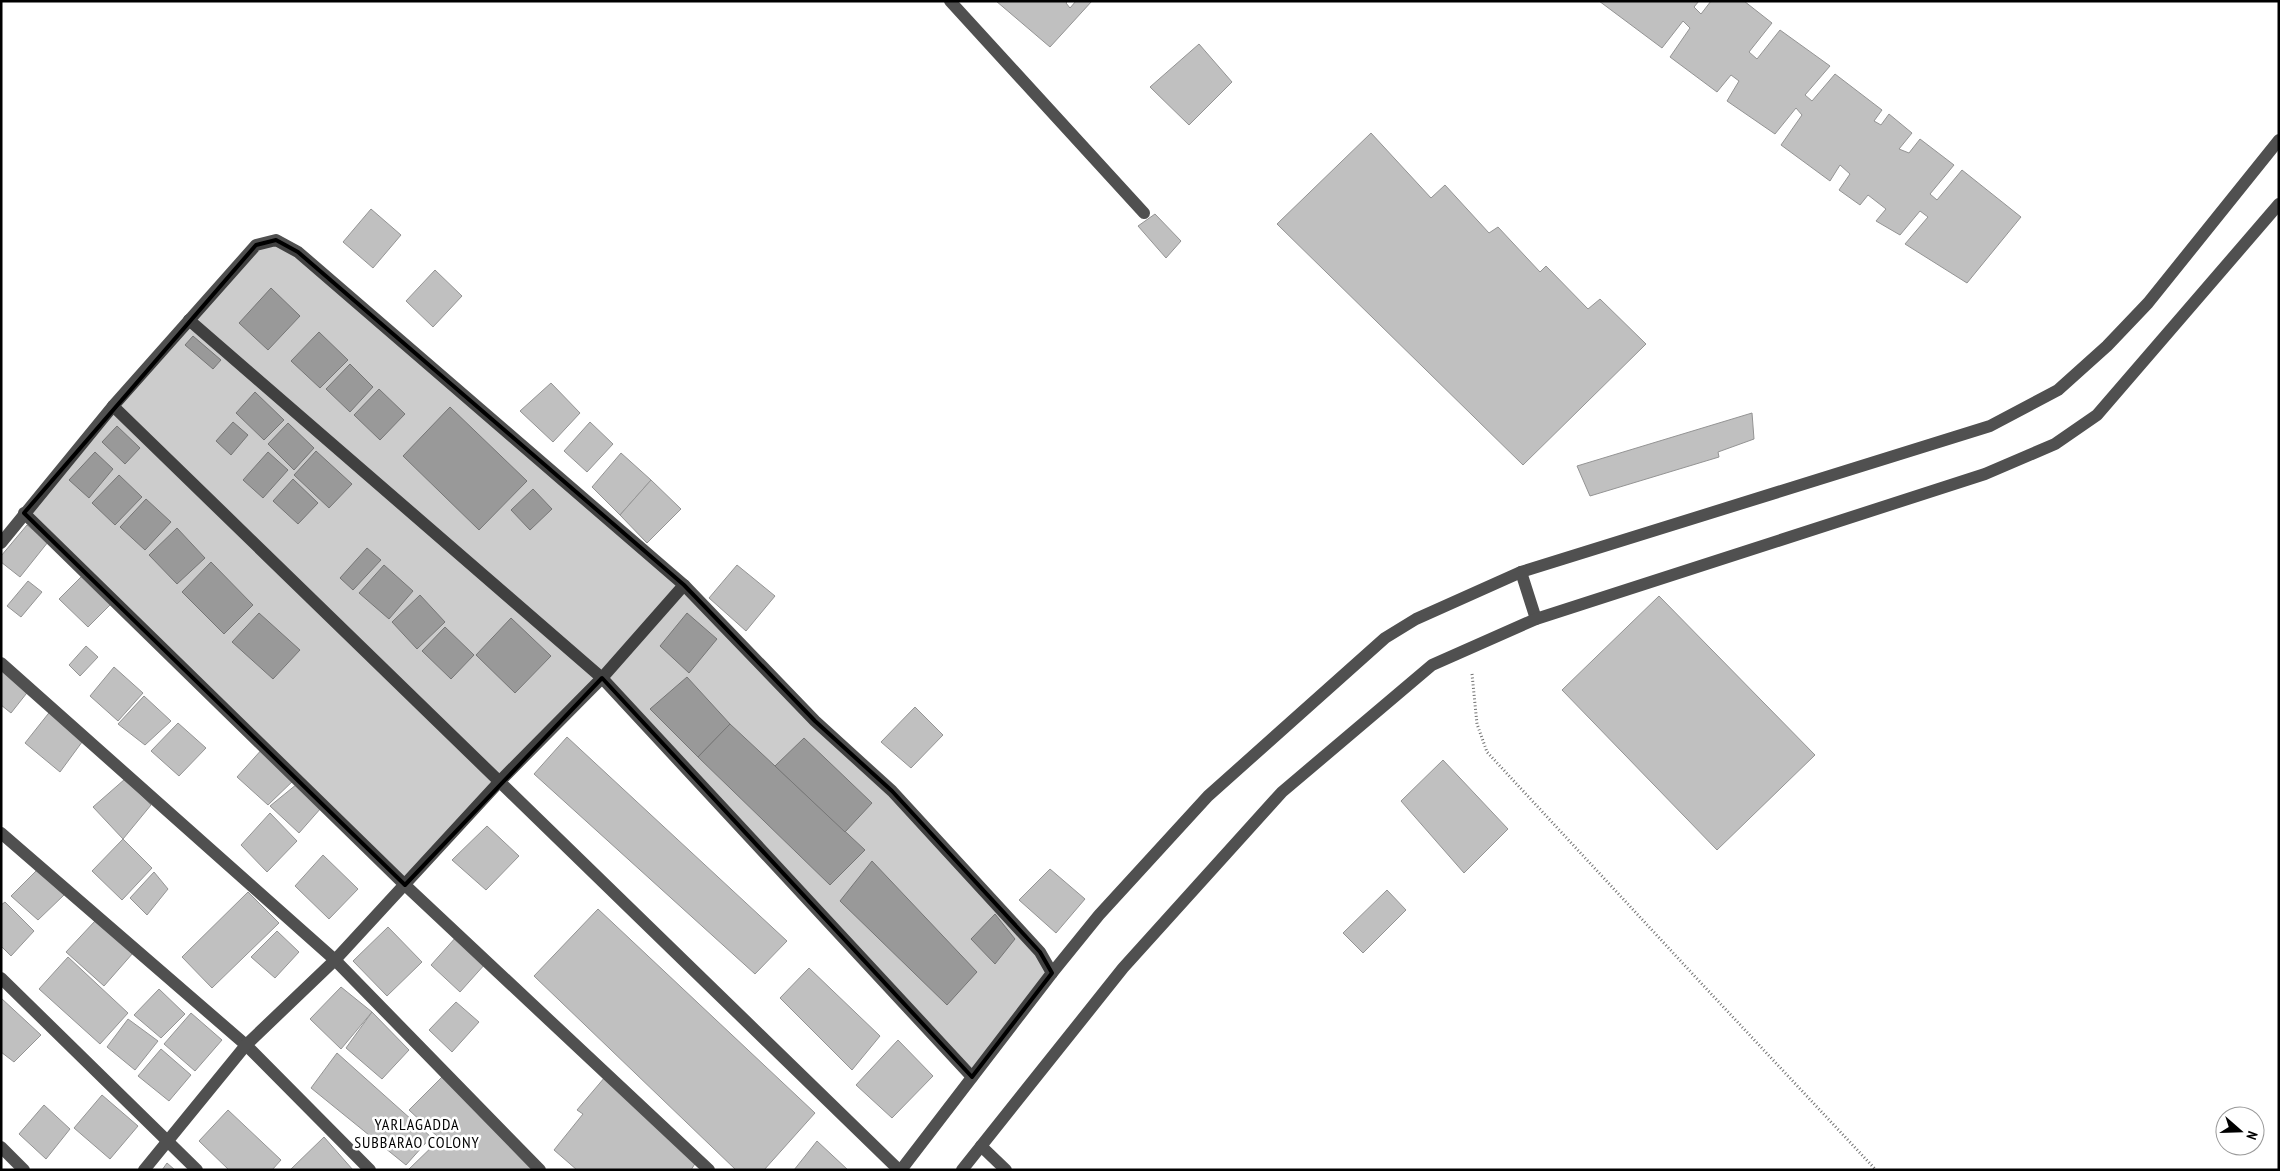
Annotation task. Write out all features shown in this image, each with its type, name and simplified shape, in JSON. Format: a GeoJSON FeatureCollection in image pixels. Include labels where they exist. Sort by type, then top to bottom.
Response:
{"type":"FeatureCollection","features":[{"type":"Feature","properties":{"kind":"street"},"geometry":{"type":"LineString","coordinates":[[950,1],[1144,213]]}},
{"type":"Feature","properties":{"kind":"street"},"geometry":{"type":"LineString","coordinates":[[113,406],[900,1170],[1099,915],[1208,796],[1385,638],[1416,619],[1521,572],[1990,426],[2058,390],[2107,346],[2148,302],[2279,140]]}},
{"type":"Feature","properties":{"kind":"street"},"geometry":{"type":"LineString","coordinates":[[962,1170],[1123,968],[1282,792],[1432,665],[1536,618],[1985,474],[2055,444],[2097,415],[2279,204]]}},
{"type":"Feature","properties":{"kind":"street"},"geometry":{"type":"LineString","coordinates":[[1,542],[113,406],[256,245],[276,240],[298,252],[684,585],[815,721],[905,806],[1040,952],[1052,974]]}},
{"type":"Feature","properties":{"kind":"street"},"geometry":{"type":"LineString","coordinates":[[189,320],[602,678],[972,1077]]}},
{"type":"Feature","properties":{"kind":"street"},"geometry":{"type":"LineString","coordinates":[[24,513],[405,885],[710,1170]]}},
{"type":"Feature","properties":{"kind":"street"},"geometry":{"type":"LineString","coordinates":[[1521,572],[1536,618]]}},
{"type":"Feature","properties":{"kind":"street"},"geometry":{"type":"LineString","coordinates":[[144,1170],[246,1045],[335,960],[500,781],[602,678],[684,585]]}},
{"type":"Feature","properties":{"kind":"street"},"geometry":{"type":"LineString","coordinates":[[1,663],[335,960],[540,1170]]}},
{"type":"Feature","properties":{"kind":"street"},"geometry":{"type":"LineString","coordinates":[[1,833],[246,1045],[370,1170]]}},
{"type":"Feature","properties":{"kind":"street"},"geometry":{"type":"LineString","coordinates":[[1,978],[197,1170]]}},
{"type":"Feature","properties":{"kind":"street"},"geometry":{"type":"LineString","coordinates":[[980,1146],[1006,1170]]}},
{"type":"Feature","properties":{"kind":"street"},"geometry":{"type":"LineString","coordinates":[[1,1147],[24,1170]]}},
{"type":"Feature","properties":{"kind":"path"},"geometry":{"type":"LineString","coordinates":[[1470,648],[1477,724],[1487,752],[1876,1170]]}},
{"type":"Feature","properties":{"kind":"highlighted area"},"geometry":{"type":"Polygon","coordinates":[[[276,240],[298,252],[684,585],[815,721],[892,791],[1040,952],[1052,973],[972,1077],[602,678],[405,885],[24,513],[256,245],[276,240]]]}},
{"type":"Feature","properties":{"kind":"building"},"geometry":{"type":"Polygon","coordinates":[[[996,1],[1068,1],[1066,3],[1070,8],[1076,1],[1092,1],[1050,47],[996,1]]]}},
{"type":"Feature","properties":{"kind":"building"},"geometry":{"type":"Polygon","coordinates":[[[1599,1],[1699,1],[1694,7],[1701,14],[1711,1],[1744,1],[1772,23],[1749,52],[1757,59],[1780,30],[1830,66],[1805,95],[1812,101],[1835,74],[1882,110],[1874,121],[1881,125],[1889,114],[1912,133],[1899,149],[1909,153],[1920,139],[1954,165],[1930,194],[1937,200],[1962,170],[2021,217],[1967,283],[1905,244],[1928,217],[1920,211],[1900,235],[1876,221],[1886,209],[1868,195],[1860,205],[1839,190],[1850,174],[1840,165],[1830,181],[1781,145],[1802,115],[1796,108],[1775,134],[1727,101],[1739,81],[1731,75],[1717,92],[1670,57],[1690,28],[1683,21],[1662,48],[1599,1]]]}},
{"type":"Feature","properties":{"kind":"building"},"geometry":{"type":"Polygon","coordinates":[[[1199,44],[1232,82],[1189,125],[1150,87],[1199,44]]]}},
{"type":"Feature","properties":{"kind":"building"},"geometry":{"type":"Polygon","coordinates":[[[1371,133],[1431,198],[1445,185],[1489,233],[1498,227],[1540,272],[1546,266],[1588,309],[1600,299],[1646,344],[1523,465],[1277,224],[1371,133]]]}},
{"type":"Feature","properties":{"kind":"building"},"geometry":{"type":"Polygon","coordinates":[[[371,209],[401,235],[373,268],[343,242],[371,209]]]}},
{"type":"Feature","properties":{"kind":"building"},"geometry":{"type":"Polygon","coordinates":[[[1155,214],[1181,241],[1166,258],[1138,226],[1155,214]]]}},
{"type":"Feature","properties":{"kind":"building"},"geometry":{"type":"Polygon","coordinates":[[[435,270],[462,296],[433,327],[406,301],[435,270]]]}},
{"type":"Feature","properties":{"kind":"building"},"geometry":{"type":"Polygon","coordinates":[[[271,288],[300,316],[268,350],[239,323],[271,288]]]}},
{"type":"Feature","properties":{"kind":"building"},"geometry":{"type":"Polygon","coordinates":[[[319,332],[348,360],[320,388],[291,361],[319,332]]]}},
{"type":"Feature","properties":{"kind":"building"},"geometry":{"type":"Polygon","coordinates":[[[193,336],[221,360],[213,369],[185,345],[193,336]]]}},
{"type":"Feature","properties":{"kind":"building"},"geometry":{"type":"Polygon","coordinates":[[[350,364],[373,387],[350,412],[326,389],[350,364]]]}},
{"type":"Feature","properties":{"kind":"building"},"geometry":{"type":"Polygon","coordinates":[[[551,383],[580,413],[553,442],[520,411],[551,383]]]}},
{"type":"Feature","properties":{"kind":"building"},"geometry":{"type":"Polygon","coordinates":[[[379,389],[405,414],[380,440],[354,415],[379,389]]]}},
{"type":"Feature","properties":{"kind":"building"},"geometry":{"type":"Polygon","coordinates":[[[255,392],[284,420],[264,440],[236,413],[255,392]]]}},
{"type":"Feature","properties":{"kind":"building"},"geometry":{"type":"Polygon","coordinates":[[[450,407],[527,481],[479,530],[403,456],[450,407]]]}},
{"type":"Feature","properties":{"kind":"building"},"geometry":{"type":"Polygon","coordinates":[[[1752,413],[1754,439],[1718,452],[1719,457],[1590,496],[1577,466],[1752,413]]]}},
{"type":"Feature","properties":{"kind":"building"},"geometry":{"type":"Polygon","coordinates":[[[233,422],[248,435],[231,455],[216,441],[233,422]]]}},
{"type":"Feature","properties":{"kind":"building"},"geometry":{"type":"Polygon","coordinates":[[[590,422],[613,444],[587,472],[564,451],[590,422]]]}},
{"type":"Feature","properties":{"kind":"building"},"geometry":{"type":"Polygon","coordinates":[[[288,423],[314,448],[294,470],[268,444],[288,423]]]}},
{"type":"Feature","properties":{"kind":"building"},"geometry":{"type":"Polygon","coordinates":[[[117,426],[140,448],[125,464],[102,442],[117,426]]]}},
{"type":"Feature","properties":{"kind":"building"},"geometry":{"type":"Polygon","coordinates":[[[316,451],[352,484],[329,508],[294,475],[316,451]]]}},
{"type":"Feature","properties":{"kind":"building"},"geometry":{"type":"Polygon","coordinates":[[[95,452],[113,469],[89,498],[69,480],[95,452]]]}},
{"type":"Feature","properties":{"kind":"building"},"geometry":{"type":"Polygon","coordinates":[[[268,452],[288,470],[263,498],[243,480],[268,452]]]}},
{"type":"Feature","properties":{"kind":"building"},"geometry":{"type":"Polygon","coordinates":[[[621,453],[651,480],[620,515],[592,487],[621,453]]]}},
{"type":"Feature","properties":{"kind":"building"},"geometry":{"type":"Polygon","coordinates":[[[119,475],[142,497],[115,525],[92,503],[119,475]]]}},
{"type":"Feature","properties":{"kind":"building"},"geometry":{"type":"Polygon","coordinates":[[[293,479],[318,503],[298,524],[273,501],[293,479]]]}},
{"type":"Feature","properties":{"kind":"building"},"geometry":{"type":"Polygon","coordinates":[[[651,480],[681,509],[647,543],[620,515],[651,480]]]}},
{"type":"Feature","properties":{"kind":"building"},"geometry":{"type":"Polygon","coordinates":[[[533,489],[552,509],[530,530],[511,510],[533,489]]]}},
{"type":"Feature","properties":{"kind":"building"},"geometry":{"type":"Polygon","coordinates":[[[146,499],[171,522],[145,550],[120,527],[146,499]]]}},
{"type":"Feature","properties":{"kind":"building"},"geometry":{"type":"Polygon","coordinates":[[[27,525],[48,542],[20,577],[1,562],[1,556],[27,525]]]}},
{"type":"Feature","properties":{"kind":"building"},"geometry":{"type":"Polygon","coordinates":[[[177,528],[205,558],[177,584],[149,555],[177,528]]]}},
{"type":"Feature","properties":{"kind":"building"},"geometry":{"type":"Polygon","coordinates":[[[367,548],[381,560],[353,590],[340,578],[367,548]]]}},
{"type":"Feature","properties":{"kind":"building"},"geometry":{"type":"Polygon","coordinates":[[[211,562],[253,605],[224,634],[182,592],[211,562]]]}},
{"type":"Feature","properties":{"kind":"building"},"geometry":{"type":"Polygon","coordinates":[[[384,565],[413,591],[389,619],[359,593],[384,565]]]}},
{"type":"Feature","properties":{"kind":"building"},"geometry":{"type":"Polygon","coordinates":[[[737,565],[775,596],[746,631],[709,598],[737,565]]]}},
{"type":"Feature","properties":{"kind":"building"},"geometry":{"type":"Polygon","coordinates":[[[82,576],[111,604],[88,627],[59,599],[82,576]]]}},
{"type":"Feature","properties":{"kind":"building"},"geometry":{"type":"Polygon","coordinates":[[[28,581],[42,592],[21,617],[7,606],[28,581]]]}},
{"type":"Feature","properties":{"kind":"building"},"geometry":{"type":"Polygon","coordinates":[[[420,595],[445,622],[417,649],[392,622],[420,595]]]}},
{"type":"Feature","properties":{"kind":"building"},"geometry":{"type":"Polygon","coordinates":[[[1659,596],[1815,755],[1717,850],[1562,690],[1659,596]]]}},
{"type":"Feature","properties":{"kind":"building"},"geometry":{"type":"Polygon","coordinates":[[[259,613],[300,650],[273,679],[232,642],[259,613]]]}},
{"type":"Feature","properties":{"kind":"building"},"geometry":{"type":"Polygon","coordinates":[[[687,613],[717,639],[689,673],[660,646],[687,613]]]}},
{"type":"Feature","properties":{"kind":"building"},"geometry":{"type":"Polygon","coordinates":[[[511,618],[551,656],[515,693],[476,655],[511,618]]]}},
{"type":"Feature","properties":{"kind":"building"},"geometry":{"type":"Polygon","coordinates":[[[445,627],[474,655],[451,679],[422,651],[445,627]]]}},
{"type":"Feature","properties":{"kind":"building"},"geometry":{"type":"Polygon","coordinates":[[[86,646],[98,657],[80,676],[69,665],[86,646]]]}},
{"type":"Feature","properties":{"kind":"building"},"geometry":{"type":"Polygon","coordinates":[[[1,667],[30,689],[11,713],[1,705],[1,667]]]}},
{"type":"Feature","properties":{"kind":"building"},"geometry":{"type":"Polygon","coordinates":[[[114,667],[143,693],[118,721],[90,696],[114,667]]]}},
{"type":"Feature","properties":{"kind":"building"},"geometry":{"type":"Polygon","coordinates":[[[687,677],[730,724],[698,757],[650,709],[687,677]]]}},
{"type":"Feature","properties":{"kind":"building"},"geometry":{"type":"Polygon","coordinates":[[[144,696],[171,721],[145,745],[118,724],[144,696]]]}},
{"type":"Feature","properties":{"kind":"building"},"geometry":{"type":"Polygon","coordinates":[[[915,707],[943,735],[911,768],[881,742],[915,707]]]}},
{"type":"Feature","properties":{"kind":"building"},"geometry":{"type":"Polygon","coordinates":[[[52,709],[85,738],[60,772],[25,743],[52,709]]]}},
{"type":"Feature","properties":{"kind":"building"},"geometry":{"type":"Polygon","coordinates":[[[178,723],[206,748],[179,776],[151,751],[178,723]]]}},
{"type":"Feature","properties":{"kind":"building"},"geometry":{"type":"Polygon","coordinates":[[[730,724],[865,850],[830,885],[698,757],[730,724]]]}},
{"type":"Feature","properties":{"kind":"building"},"geometry":{"type":"Polygon","coordinates":[[[567,737],[787,941],[755,974],[534,774],[567,737]]]}},
{"type":"Feature","properties":{"kind":"building"},"geometry":{"type":"Polygon","coordinates":[[[804,738],[872,803],[845,832],[775,766],[804,738]]]}},
{"type":"Feature","properties":{"kind":"building"},"geometry":{"type":"Polygon","coordinates":[[[264,747],[296,778],[268,805],[237,777],[264,747]]]}},
{"type":"Feature","properties":{"kind":"building"},"geometry":{"type":"Polygon","coordinates":[[[1443,760],[1508,829],[1464,873],[1401,801],[1443,760]]]}},
{"type":"Feature","properties":{"kind":"building"},"geometry":{"type":"Polygon","coordinates":[[[125,779],[151,805],[123,839],[93,807],[125,779]]]}},
{"type":"Feature","properties":{"kind":"building"},"geometry":{"type":"Polygon","coordinates":[[[297,784],[321,808],[299,833],[270,806],[297,784]]]}},
{"type":"Feature","properties":{"kind":"building"},"geometry":{"type":"Polygon","coordinates":[[[270,813],[297,841],[267,872],[241,845],[270,813]]]}},
{"type":"Feature","properties":{"kind":"building"},"geometry":{"type":"Polygon","coordinates":[[[487,826],[519,856],[486,890],[452,860],[487,826]]]}},
{"type":"Feature","properties":{"kind":"building"},"geometry":{"type":"Polygon","coordinates":[[[123,839],[152,868],[122,900],[92,871],[123,839]]]}},
{"type":"Feature","properties":{"kind":"building"},"geometry":{"type":"Polygon","coordinates":[[[323,855],[358,889],[329,919],[295,886],[323,855]]]}},
{"type":"Feature","properties":{"kind":"building"},"geometry":{"type":"Polygon","coordinates":[[[872,861],[977,972],[947,1005],[840,901],[872,861]]]}},
{"type":"Feature","properties":{"kind":"building"},"geometry":{"type":"Polygon","coordinates":[[[1050,869],[1085,899],[1056,933],[1019,900],[1050,869]]]}},
{"type":"Feature","properties":{"kind":"building"},"geometry":{"type":"Polygon","coordinates":[[[37,870],[64,895],[38,920],[11,896],[37,870]]]}},
{"type":"Feature","properties":{"kind":"building"},"geometry":{"type":"Polygon","coordinates":[[[154,872],[168,889],[147,915],[130,898],[154,872]]]}},
{"type":"Feature","properties":{"kind":"building"},"geometry":{"type":"Polygon","coordinates":[[[1387,890],[1406,910],[1363,953],[1343,933],[1387,890]]]}},
{"type":"Feature","properties":{"kind":"building"},"geometry":{"type":"Polygon","coordinates":[[[248,892],[279,923],[212,988],[182,957],[248,892]]]}},
{"type":"Feature","properties":{"kind":"building"},"geometry":{"type":"Polygon","coordinates":[[[5,902],[34,931],[11,956],[1,946],[1,905],[5,902]]]}},
{"type":"Feature","properties":{"kind":"building"},"geometry":{"type":"Polygon","coordinates":[[[598,909],[815,1113],[764,1170],[736,1170],[534,976],[598,909]]]}},
{"type":"Feature","properties":{"kind":"building"},"geometry":{"type":"Polygon","coordinates":[[[995,914],[1015,939],[995,964],[971,939],[995,914]]]}},
{"type":"Feature","properties":{"kind":"building"},"geometry":{"type":"Polygon","coordinates":[[[95,921],[133,953],[104,986],[66,952],[95,921]]]}},
{"type":"Feature","properties":{"kind":"building"},"geometry":{"type":"Polygon","coordinates":[[[388,927],[422,962],[387,996],[353,961],[388,927]]]}},
{"type":"Feature","properties":{"kind":"building"},"geometry":{"type":"Polygon","coordinates":[[[277,931],[299,952],[275,978],[251,957],[277,931]]]}},
{"type":"Feature","properties":{"kind":"building"},"geometry":{"type":"Polygon","coordinates":[[[457,936],[486,963],[460,992],[431,965],[457,936]]]}},
{"type":"Feature","properties":{"kind":"building"},"geometry":{"type":"Polygon","coordinates":[[[68,957],[128,1013],[100,1044],[39,989],[68,957]]]}},
{"type":"Feature","properties":{"kind":"building"},"geometry":{"type":"Polygon","coordinates":[[[809,968],[880,1036],[852,1070],[780,998],[809,968]]]}},
{"type":"Feature","properties":{"kind":"building"},"geometry":{"type":"Polygon","coordinates":[[[341,987],[372,1012],[341,1049],[310,1019],[341,987]]]}},
{"type":"Feature","properties":{"kind":"building"},"geometry":{"type":"Polygon","coordinates":[[[159,989],[185,1014],[161,1038],[134,1015],[159,989]]]}},
{"type":"Feature","properties":{"kind":"building"},"geometry":{"type":"Polygon","coordinates":[[[1,998],[41,1035],[14,1062],[1,1052],[1,998]]]}},
{"type":"Feature","properties":{"kind":"building"},"geometry":{"type":"Polygon","coordinates":[[[456,1002],[479,1022],[452,1052],[429,1030],[456,1002]]]}},
{"type":"Feature","properties":{"kind":"building"},"geometry":{"type":"Polygon","coordinates":[[[372,1012],[409,1050],[382,1079],[346,1048],[372,1012]]]}},
{"type":"Feature","properties":{"kind":"building"},"geometry":{"type":"Polygon","coordinates":[[[191,1013],[222,1040],[195,1071],[164,1044],[191,1013]]]}},
{"type":"Feature","properties":{"kind":"building"},"geometry":{"type":"Polygon","coordinates":[[[128,1019],[158,1041],[135,1070],[107,1047],[128,1019]]]}},
{"type":"Feature","properties":{"kind":"building"},"geometry":{"type":"Polygon","coordinates":[[[898,1040],[933,1076],[892,1118],[856,1085],[898,1040]]]}},
{"type":"Feature","properties":{"kind":"building"},"geometry":{"type":"Polygon","coordinates":[[[161,1049],[191,1075],[169,1101],[138,1076],[161,1049]]]}},
{"type":"Feature","properties":{"kind":"building"},"geometry":{"type":"Polygon","coordinates":[[[337,1053],[431,1137],[406,1165],[311,1088],[337,1053]]]}},
{"type":"Feature","properties":{"kind":"building"},"geometry":{"type":"Polygon","coordinates":[[[446,1073],[536,1170],[408,1170],[440,1139],[409,1110],[446,1073]]]}},
{"type":"Feature","properties":{"kind":"building"},"geometry":{"type":"Polygon","coordinates":[[[605,1077],[696,1162],[691,1170],[577,1170],[554,1150],[583,1114],[577,1110],[605,1077]]]}},
{"type":"Feature","properties":{"kind":"building"},"geometry":{"type":"Polygon","coordinates":[[[102,1095],[138,1126],[110,1159],[74,1128],[102,1095]]]}},
{"type":"Feature","properties":{"kind":"building"},"geometry":{"type":"Polygon","coordinates":[[[44,1105],[70,1129],[46,1159],[19,1134],[44,1105]]]}},
{"type":"Feature","properties":{"kind":"building"},"geometry":{"type":"Polygon","coordinates":[[[228,1110],[281,1160],[272,1170],[229,1170],[199,1141],[228,1110]]]}},
{"type":"Feature","properties":{"kind":"building"},"geometry":{"type":"Polygon","coordinates":[[[324,1137],[353,1170],[290,1170],[324,1137]]]}},
{"type":"Feature","properties":{"kind":"building"},"geometry":{"type":"Polygon","coordinates":[[[817,1141],[848,1170],[794,1170],[817,1141]]]}},
{"type":"Feature","properties":{"kind":"building"},"geometry":{"type":"Polygon","coordinates":[[[167,1163],[175,1170],[162,1170],[167,1163]]]}},
{"type":"Feature","properties":{"kind":"district","name":"YARLAGADDA SUBBARAO COLONY"},"geometry":{"type":"Point","coordinates":[417,1133]}}]}
